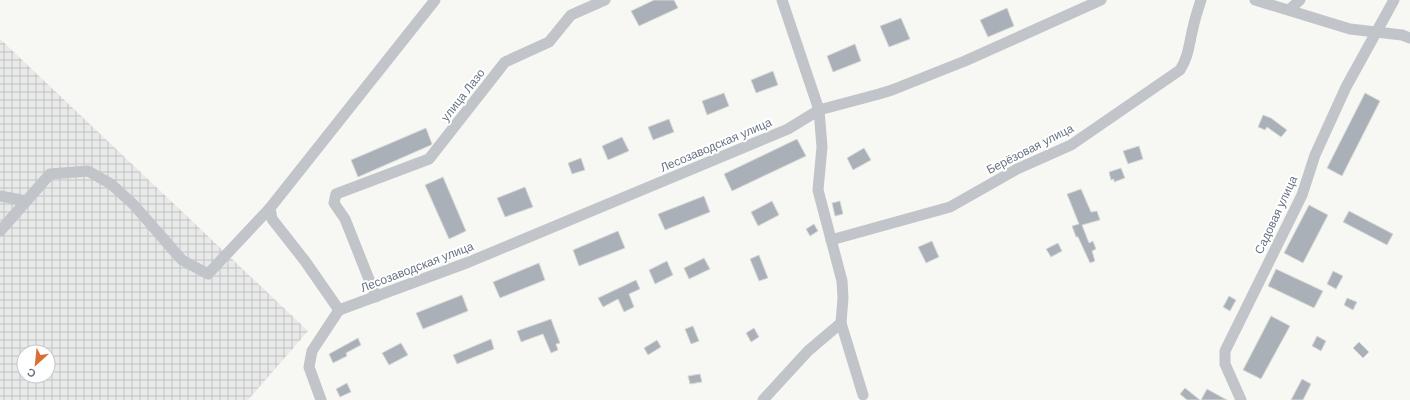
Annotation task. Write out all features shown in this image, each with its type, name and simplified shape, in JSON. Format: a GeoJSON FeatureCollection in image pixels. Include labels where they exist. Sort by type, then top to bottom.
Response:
{"type":"FeatureCollection","features":[{"type":"Feature","properties":{"kind":"street"},"geometry":{"type":"LineString","coordinates":[[0,231],[50,174],[88,171],[111,184],[133,204],[182,260],[208,274],[270,208],[436,0]]}},
{"type":"Feature","properties":{"kind":"street","name":"улица Лазо"},"geometry":{"type":"LineString","coordinates":[[376,297],[345,219],[334,204],[336,194],[429,159],[505,62],[549,42],[571,15],[605,0]]}},
{"type":"Feature","properties":{"kind":"street"},"geometry":{"type":"LineString","coordinates":[[782,0],[819,110],[822,147],[818,190],[842,281],[843,298],[841,324],[863,395]]}},
{"type":"Feature","properties":{"kind":"street","name":"Лесозаводская улица"},"geometry":{"type":"LineString","coordinates":[[339,310],[469,262],[781,132],[819,110],[880,94],[965,61],[1101,0]]}},
{"type":"Feature","properties":{"kind":"street","name":"Берёзовая улица"},"geometry":{"type":"LineString","coordinates":[[831,240],[950,207],[1018,169],[1071,145],[1180,70],[1186,61],[1190,48],[1193,28],[1201,0]]}},
{"type":"Feature","properties":{"kind":"street"},"geometry":{"type":"LineString","coordinates":[[1255,0],[1350,29],[1402,34],[1410,38]]}},
{"type":"Feature","properties":{"kind":"street"},"geometry":{"type":"LineString","coordinates":[[1289,10],[1300,0]]}},
{"type":"Feature","properties":{"kind":"street","name":"Садовая улица"},"geometry":{"type":"LineString","coordinates":[[1241,400],[1225,364],[1225,351],[1302,195],[1315,155],[1346,87],[1394,0]]}},
{"type":"Feature","properties":{"kind":"street"},"geometry":{"type":"LineString","coordinates":[[0,196],[26,201]]}},
{"type":"Feature","properties":{"kind":"street"},"geometry":{"type":"LineString","coordinates":[[270,208],[272,219],[305,260],[339,310],[312,351],[309,367],[321,400]]}},
{"type":"Feature","properties":{"kind":"street"},"geometry":{"type":"LineString","coordinates":[[763,400],[808,351],[841,324]]}},
{"type":"Feature","properties":{"kind":"shaded area"},"geometry":{"type":"Polygon","coordinates":[[[0,39],[308,331],[248,400],[0,400],[0,39]]]}},
{"type":"Feature","properties":{"kind":"building"},"geometry":{"type":"Polygon","coordinates":[[[654,0],[674,0],[678,8],[639,26],[631,11],[654,0]]]}},
{"type":"Feature","properties":{"kind":"building"},"geometry":{"type":"Polygon","coordinates":[[[1007,8],[1014,26],[988,37],[980,20],[1007,8]]]}},
{"type":"Feature","properties":{"kind":"building"},"geometry":{"type":"Polygon","coordinates":[[[901,18],[910,39],[889,47],[880,26],[901,18]]]}},
{"type":"Feature","properties":{"kind":"building"},"geometry":{"type":"Polygon","coordinates":[[[855,44],[861,61],[833,72],[827,56],[855,44]]]}},
{"type":"Feature","properties":{"kind":"building"},"geometry":{"type":"Polygon","coordinates":[[[773,71],[778,85],[756,93],[751,80],[773,71]]]}},
{"type":"Feature","properties":{"kind":"building"},"geometry":{"type":"Polygon","coordinates":[[[724,93],[729,106],[707,115],[702,101],[724,93]]]}},
{"type":"Feature","properties":{"kind":"building"},"geometry":{"type":"Polygon","coordinates":[[[1365,93],[1380,101],[1342,176],[1327,168],[1365,93]]]}},
{"type":"Feature","properties":{"kind":"building"},"geometry":{"type":"Polygon","coordinates":[[[1263,115],[1271,118],[1287,130],[1281,137],[1267,127],[1265,130],[1258,127],[1263,115]]]}},
{"type":"Feature","properties":{"kind":"building"},"geometry":{"type":"Polygon","coordinates":[[[669,119],[674,132],[653,140],[648,127],[669,119]]]}},
{"type":"Feature","properties":{"kind":"building"},"geometry":{"type":"Polygon","coordinates":[[[426,128],[432,144],[431,145],[358,177],[351,160],[426,128]]]}},
{"type":"Feature","properties":{"kind":"building"},"geometry":{"type":"Polygon","coordinates":[[[622,137],[629,151],[608,160],[602,146],[622,137]]]}},
{"type":"Feature","properties":{"kind":"building"},"geometry":{"type":"Polygon","coordinates":[[[797,139],[806,156],[732,191],[724,174],[797,139]]]}},
{"type":"Feature","properties":{"kind":"building"},"geometry":{"type":"Polygon","coordinates":[[[1139,146],[1143,159],[1128,164],[1123,151],[1139,146]]]}},
{"type":"Feature","properties":{"kind":"building"},"geometry":{"type":"Polygon","coordinates":[[[864,148],[871,160],[853,170],[847,158],[864,148]]]}},
{"type":"Feature","properties":{"kind":"building"},"geometry":{"type":"Polygon","coordinates":[[[581,158],[585,170],[572,174],[568,163],[581,158]]]}},
{"type":"Feature","properties":{"kind":"building"},"geometry":{"type":"Polygon","coordinates":[[[1121,168],[1125,178],[1114,182],[1114,179],[1111,180],[1109,172],[1121,168]]]}},
{"type":"Feature","properties":{"kind":"building"},"geometry":{"type":"Polygon","coordinates":[[[443,177],[466,231],[449,239],[425,185],[443,177]]]}},
{"type":"Feature","properties":{"kind":"building"},"geometry":{"type":"Polygon","coordinates":[[[525,187],[533,207],[505,217],[497,198],[525,187]]]}},
{"type":"Feature","properties":{"kind":"building"},"geometry":{"type":"Polygon","coordinates":[[[1081,189],[1091,212],[1097,211],[1100,220],[1082,225],[1089,243],[1093,241],[1096,249],[1092,251],[1095,261],[1090,263],[1078,237],[1076,237],[1072,226],[1079,224],[1067,194],[1081,189]]]}},
{"type":"Feature","properties":{"kind":"building"},"geometry":{"type":"Polygon","coordinates":[[[704,196],[710,212],[665,230],[658,214],[704,196]]]}},
{"type":"Feature","properties":{"kind":"building"},"geometry":{"type":"Polygon","coordinates":[[[772,201],[779,215],[758,226],[751,212],[772,201]]]}},
{"type":"Feature","properties":{"kind":"building"},"geometry":{"type":"Polygon","coordinates":[[[840,201],[843,214],[835,216],[832,203],[840,201]]]}},
{"type":"Feature","properties":{"kind":"building"},"geometry":{"type":"Polygon","coordinates":[[[1309,205],[1328,215],[1303,263],[1284,253],[1309,205]]]}},
{"type":"Feature","properties":{"kind":"building"},"geometry":{"type":"Polygon","coordinates":[[[1349,211],[1393,234],[1387,245],[1343,222],[1349,211]]]}},
{"type":"Feature","properties":{"kind":"building"},"geometry":{"type":"Polygon","coordinates":[[[814,224],[818,231],[810,236],[806,229],[814,224]]]}},
{"type":"Feature","properties":{"kind":"building"},"geometry":{"type":"Polygon","coordinates":[[[618,231],[625,248],[579,266],[573,250],[618,231]]]}},
{"type":"Feature","properties":{"kind":"building"},"geometry":{"type":"Polygon","coordinates":[[[932,241],[939,257],[926,263],[918,247],[932,241]]]}},
{"type":"Feature","properties":{"kind":"building"},"geometry":{"type":"Polygon","coordinates":[[[1058,243],[1062,251],[1051,257],[1046,249],[1058,243]]]}},
{"type":"Feature","properties":{"kind":"building"},"geometry":{"type":"Polygon","coordinates":[[[759,255],[768,278],[759,281],[750,259],[759,255]]]}},
{"type":"Feature","properties":{"kind":"building"},"geometry":{"type":"Polygon","coordinates":[[[704,258],[710,269],[689,279],[684,268],[704,258]]]}},
{"type":"Feature","properties":{"kind":"building"},"geometry":{"type":"Polygon","coordinates":[[[667,261],[673,275],[655,284],[649,270],[667,261]]]}},
{"type":"Feature","properties":{"kind":"building"},"geometry":{"type":"Polygon","coordinates":[[[539,263],[545,280],[500,298],[493,282],[539,263]]]}},
{"type":"Feature","properties":{"kind":"building"},"geometry":{"type":"Polygon","coordinates":[[[1276,269],[1323,291],[1314,308],[1268,286],[1276,269]]]}},
{"type":"Feature","properties":{"kind":"building"},"geometry":{"type":"Polygon","coordinates":[[[1333,271],[1343,276],[1336,289],[1327,284],[1333,271]]]}},
{"type":"Feature","properties":{"kind":"building"},"geometry":{"type":"Polygon","coordinates":[[[636,280],[640,289],[629,294],[634,307],[624,312],[618,299],[603,307],[598,298],[636,280]]]}},
{"type":"Feature","properties":{"kind":"building"},"geometry":{"type":"Polygon","coordinates":[[[462,295],[468,311],[423,329],[416,313],[462,295]]]}},
{"type":"Feature","properties":{"kind":"building"},"geometry":{"type":"Polygon","coordinates":[[[1229,296],[1236,300],[1230,311],[1223,307],[1229,296]]]}},
{"type":"Feature","properties":{"kind":"building"},"geometry":{"type":"Polygon","coordinates":[[[1347,298],[1357,302],[1353,310],[1344,305],[1347,298]]]}},
{"type":"Feature","properties":{"kind":"building"},"geometry":{"type":"Polygon","coordinates":[[[1271,316],[1290,326],[1261,379],[1243,370],[1271,316]]]}},
{"type":"Feature","properties":{"kind":"building"},"geometry":{"type":"Polygon","coordinates":[[[551,319],[560,343],[556,344],[558,350],[551,353],[543,334],[521,342],[517,331],[551,319]]]}},
{"type":"Feature","properties":{"kind":"building"},"geometry":{"type":"Polygon","coordinates":[[[693,326],[699,341],[691,344],[685,329],[693,326]]]}},
{"type":"Feature","properties":{"kind":"building"},"geometry":{"type":"Polygon","coordinates":[[[754,328],[759,337],[751,342],[746,333],[754,328]]]}},
{"type":"Feature","properties":{"kind":"building"},"geometry":{"type":"Polygon","coordinates":[[[1317,336],[1326,341],[1321,351],[1312,346],[1317,336]]]}},
{"type":"Feature","properties":{"kind":"building"},"geometry":{"type":"Polygon","coordinates":[[[358,338],[361,345],[346,353],[347,356],[333,363],[329,354],[358,338]]]}},
{"type":"Feature","properties":{"kind":"building"},"geometry":{"type":"Polygon","coordinates":[[[491,339],[494,349],[457,364],[453,355],[491,339]]]}},
{"type":"Feature","properties":{"kind":"building"},"geometry":{"type":"Polygon","coordinates":[[[657,340],[661,347],[648,355],[644,348],[657,340]]]}},
{"type":"Feature","properties":{"kind":"building"},"geometry":{"type":"Polygon","coordinates":[[[1359,342],[1369,352],[1363,358],[1353,348],[1359,342]]]}},
{"type":"Feature","properties":{"kind":"building"},"geometry":{"type":"Polygon","coordinates":[[[401,343],[408,355],[389,365],[382,353],[401,343]]]}},
{"type":"Feature","properties":{"kind":"building"},"geometry":{"type":"Polygon","coordinates":[[[700,374],[702,382],[690,384],[688,376],[700,374]]]}},
{"type":"Feature","properties":{"kind":"building"},"geometry":{"type":"Polygon","coordinates":[[[1302,379],[1311,384],[1303,400],[1291,400],[1302,379]]]}},
{"type":"Feature","properties":{"kind":"building"},"geometry":{"type":"Polygon","coordinates":[[[347,383],[351,392],[340,397],[336,389],[347,383]]]}},
{"type":"Feature","properties":{"kind":"building"},"geometry":{"type":"Polygon","coordinates":[[[1185,388],[1200,400],[1187,400],[1180,394],[1185,388]]]}},
{"type":"Feature","properties":{"kind":"building"},"geometry":{"type":"Polygon","coordinates":[[[1207,389],[1227,400],[1201,400],[1207,389]]]}}]}
